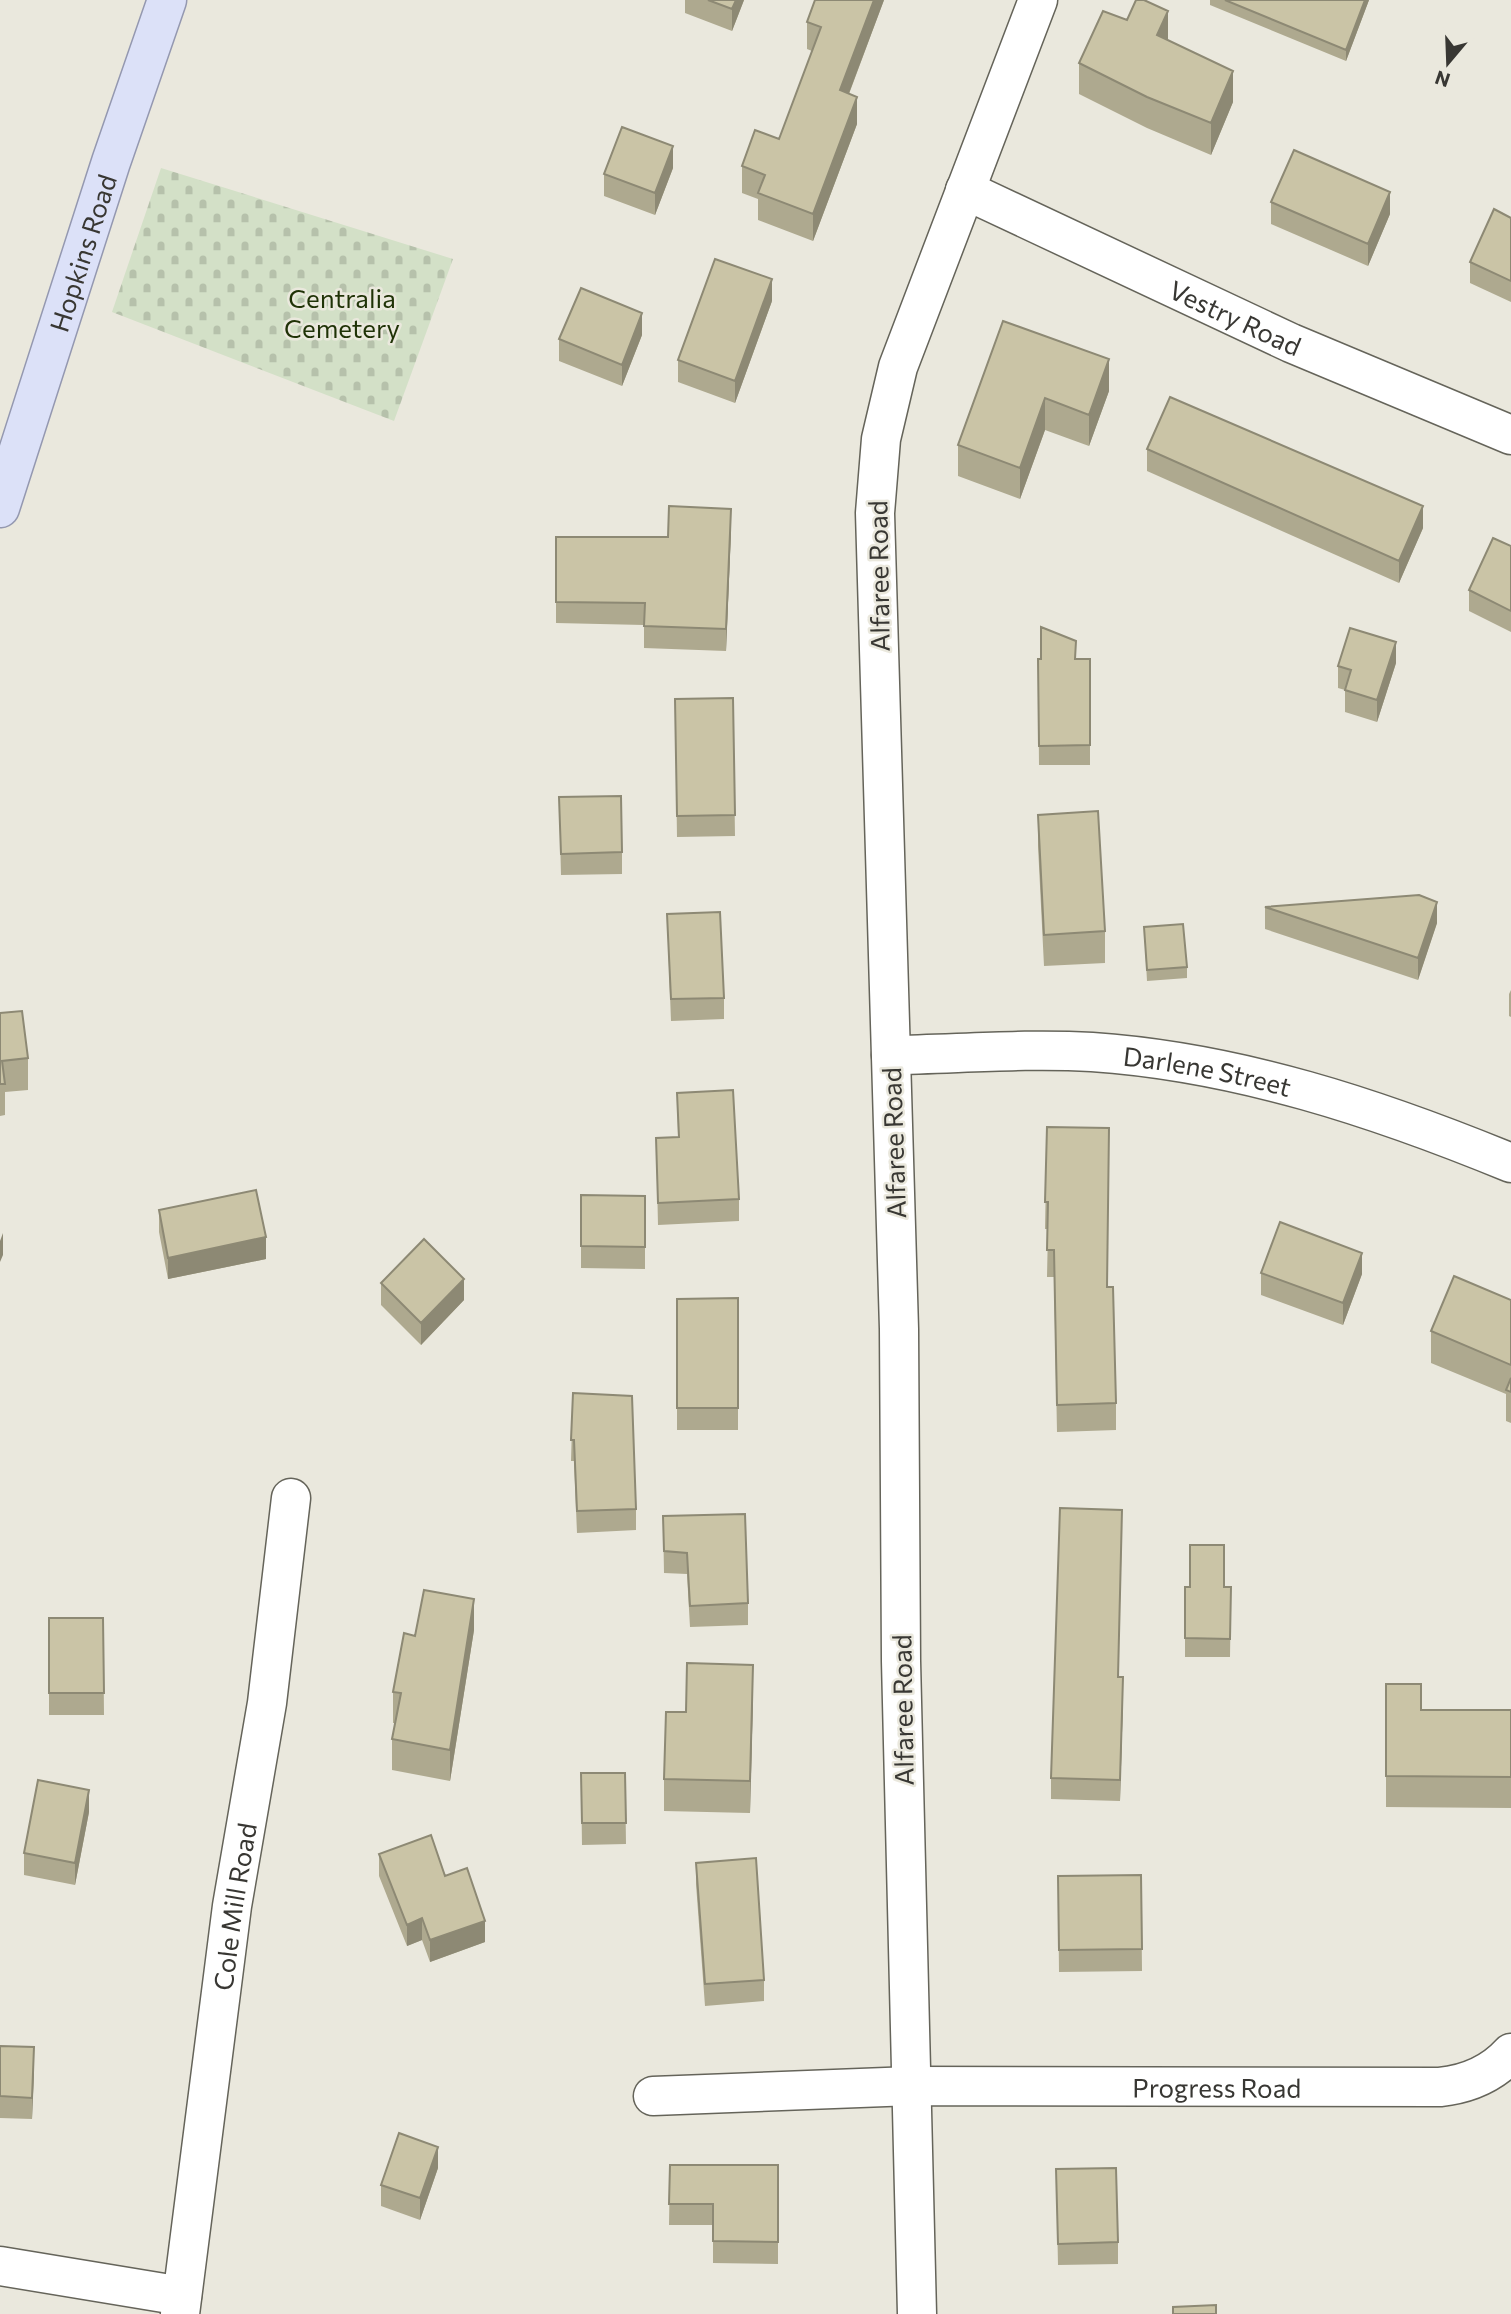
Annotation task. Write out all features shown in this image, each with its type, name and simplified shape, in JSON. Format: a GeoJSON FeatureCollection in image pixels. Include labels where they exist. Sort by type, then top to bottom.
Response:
{"type":"FeatureCollection","features":[{"type":"Feature","properties":{"kind":"main road","name":"Hopkins Road"},"geometry":{"type":"LineString","coordinates":[[0,508],[111,162],[167,0]]}},
{"type":"Feature","properties":{"kind":"street","name":"Alfaree Road"},"geometry":{"type":"LineString","coordinates":[[917,2314],[901,1661],[899,1329],[875,513],[881,439],[898,367],[1038,0]]}},
{"type":"Feature","properties":{"kind":"street","name":"Vestry Road"},"geometry":{"type":"LineString","coordinates":[[965,190],[1291,343],[1511,435]]}},
{"type":"Feature","properties":{"kind":"street","name":"Darlene Street"},"geometry":{"type":"LineString","coordinates":[[891,1055],[1090,1052],[1155,1059],[1242,1074],[1348,1102],[1511,1164]]}},
{"type":"Feature","properties":{"kind":"street","name":"Cole Mill Road"},"geometry":{"type":"LineString","coordinates":[[181,2305],[232,1906],[267,1703],[290,1498]]}},
{"type":"Feature","properties":{"kind":"street","name":"Progress Road"},"geometry":{"type":"LineString","coordinates":[[653,2096],[912,2086],[1440,2087],[1459,2085],[1487,2074],[1511,2053]]}},
{"type":"Feature","properties":{"kind":"street"},"geometry":{"type":"LineString","coordinates":[[0,2266],[181,2305]]}},
{"type":"Feature","properties":{"kind":"green space","name":"Centralia Cemetery"},"geometry":{"type":"Polygon","coordinates":[[[161,168],[453,259],[394,421],[112,312],[161,168]]]}},
{"type":"Feature","properties":{"kind":"building"},"geometry":{"type":"Polygon","coordinates":[[[708,0],[736,0],[732,9],[708,0]]]}},
{"type":"Feature","properties":{"kind":"building"},"geometry":{"type":"Polygon","coordinates":[[[815,0],[874,0],[840,90],[857,97],[813,214],[758,193],[765,175],[742,166],[755,130],[779,139],[821,27],[807,22],[815,0]]]}},
{"type":"Feature","properties":{"kind":"building"},"geometry":{"type":"Polygon","coordinates":[[[1136,0],[1144,0],[1168,11],[1157,35],[1233,71],[1211,123],[1147,97],[1079,63],[1103,11],[1127,20],[1136,0]]]}},
{"type":"Feature","properties":{"kind":"building"},"geometry":{"type":"Polygon","coordinates":[[[1225,0],[1365,0],[1346,50],[1225,0]]]}},
{"type":"Feature","properties":{"kind":"building"},"geometry":{"type":"Polygon","coordinates":[[[622,127],[673,146],[655,193],[604,174],[622,127]]]}},
{"type":"Feature","properties":{"kind":"building"},"geometry":{"type":"Polygon","coordinates":[[[1294,150],[1390,192],[1368,244],[1271,202],[1294,150]]]}},
{"type":"Feature","properties":{"kind":"building"},"geometry":{"type":"Polygon","coordinates":[[[1494,209],[1511,218],[1511,281],[1470,262],[1494,209]]]}},
{"type":"Feature","properties":{"kind":"building"},"geometry":{"type":"Polygon","coordinates":[[[715,259],[772,279],[735,381],[678,360],[715,259]]]}},
{"type":"Feature","properties":{"kind":"building"},"geometry":{"type":"Polygon","coordinates":[[[581,288],[642,313],[622,365],[559,339],[581,288]]]}},
{"type":"Feature","properties":{"kind":"building"},"geometry":{"type":"Polygon","coordinates":[[[1003,321],[1109,359],[1089,415],[1045,398],[1020,468],[958,445],[1003,321]]]}},
{"type":"Feature","properties":{"kind":"building"},"geometry":{"type":"Polygon","coordinates":[[[1170,397],[1423,506],[1399,561],[1147,449],[1170,397]]]}},
{"type":"Feature","properties":{"kind":"building"},"geometry":{"type":"Polygon","coordinates":[[[669,506],[731,509],[726,629],[644,626],[645,603],[556,602],[556,537],[668,537],[669,506]]]}},
{"type":"Feature","properties":{"kind":"building"},"geometry":{"type":"Polygon","coordinates":[[[1493,538],[1511,546],[1511,611],[1469,590],[1493,538]]]}},
{"type":"Feature","properties":{"kind":"building"},"geometry":{"type":"Polygon","coordinates":[[[1041,627],[1076,641],[1075,659],[1090,659],[1090,745],[1039,746],[1038,659],[1041,659],[1041,627]]]}},
{"type":"Feature","properties":{"kind":"building"},"geometry":{"type":"Polygon","coordinates":[[[1350,628],[1396,642],[1377,700],[1345,690],[1351,670],[1338,666],[1350,628]]]}},
{"type":"Feature","properties":{"kind":"building"},"geometry":{"type":"Polygon","coordinates":[[[733,698],[735,815],[677,816],[675,699],[733,698]]]}},
{"type":"Feature","properties":{"kind":"building"},"geometry":{"type":"Polygon","coordinates":[[[621,796],[622,852],[561,854],[559,797],[621,796]]]}},
{"type":"Feature","properties":{"kind":"building"},"geometry":{"type":"Polygon","coordinates":[[[1098,811],[1105,931],[1044,935],[1038,815],[1098,811]]]}},
{"type":"Feature","properties":{"kind":"building"},"geometry":{"type":"Polygon","coordinates":[[[1419,895],[1437,902],[1418,958],[1265,907],[1419,895]]]}},
{"type":"Feature","properties":{"kind":"building"},"geometry":{"type":"Polygon","coordinates":[[[720,912],[724,998],[671,999],[667,914],[720,912]]]}},
{"type":"Feature","properties":{"kind":"building"},"geometry":{"type":"Polygon","coordinates":[[[1183,924],[1187,967],[1147,970],[1144,927],[1183,924]]]}},
{"type":"Feature","properties":{"kind":"building"},"geometry":{"type":"Polygon","coordinates":[[[22,1011],[28,1058],[2,1061],[5,1084],[0,1084],[0,1013],[22,1011]]]}},
{"type":"Feature","properties":{"kind":"building"},"geometry":{"type":"Polygon","coordinates":[[[733,1090],[739,1199],[658,1203],[656,1138],[679,1137],[677,1093],[733,1090]]]}},
{"type":"Feature","properties":{"kind":"building"},"geometry":{"type":"Polygon","coordinates":[[[1047,1127],[1109,1128],[1107,1287],[1113,1287],[1116,1403],[1057,1405],[1054,1250],[1047,1250],[1048,1202],[1045,1202],[1047,1127]]]}},
{"type":"Feature","properties":{"kind":"building"},"geometry":{"type":"Polygon","coordinates":[[[256,1190],[266,1237],[168,1258],[159,1210],[256,1190]]]}},
{"type":"Feature","properties":{"kind":"building"},"geometry":{"type":"Polygon","coordinates":[[[581,1195],[645,1196],[645,1247],[581,1246],[581,1195]]]}},
{"type":"Feature","properties":{"kind":"building"},"geometry":{"type":"Polygon","coordinates":[[[1280,1222],[1362,1253],[1343,1303],[1261,1273],[1280,1222]]]}},
{"type":"Feature","properties":{"kind":"building"},"geometry":{"type":"Polygon","coordinates":[[[424,1239],[464,1279],[421,1323],[381,1283],[424,1239]]]}},
{"type":"Feature","properties":{"kind":"building"},"geometry":{"type":"Polygon","coordinates":[[[1454,1276],[1511,1300],[1511,1365],[1431,1331],[1454,1276]]]}},
{"type":"Feature","properties":{"kind":"building"},"geometry":{"type":"Polygon","coordinates":[[[738,1298],[738,1408],[677,1408],[677,1299],[738,1298]]]}},
{"type":"Feature","properties":{"kind":"building"},"geometry":{"type":"Polygon","coordinates":[[[1511,1378],[1511,1392],[1506,1390],[1511,1378]]]}},
{"type":"Feature","properties":{"kind":"building"},"geometry":{"type":"Polygon","coordinates":[[[573,1393],[632,1396],[636,1509],[577,1511],[574,1440],[571,1440],[573,1393]]]}},
{"type":"Feature","properties":{"kind":"building"},"geometry":{"type":"Polygon","coordinates":[[[1060,1508],[1122,1510],[1118,1677],[1123,1677],[1120,1780],[1051,1778],[1060,1508]]]}},
{"type":"Feature","properties":{"kind":"building"},"geometry":{"type":"Polygon","coordinates":[[[745,1514],[748,1603],[690,1606],[687,1553],[664,1551],[663,1516],[745,1514]]]}},
{"type":"Feature","properties":{"kind":"building"},"geometry":{"type":"Polygon","coordinates":[[[1190,1545],[1224,1545],[1224,1587],[1231,1587],[1230,1639],[1185,1638],[1185,1587],[1190,1587],[1190,1545]]]}},
{"type":"Feature","properties":{"kind":"building"},"geometry":{"type":"Polygon","coordinates":[[[424,1590],[474,1599],[450,1750],[392,1739],[401,1693],[393,1692],[404,1633],[415,1636],[424,1590]]]}},
{"type":"Feature","properties":{"kind":"building"},"geometry":{"type":"Polygon","coordinates":[[[49,1618],[103,1618],[104,1693],[49,1693],[49,1618]]]}},
{"type":"Feature","properties":{"kind":"building"},"geometry":{"type":"Polygon","coordinates":[[[687,1663],[753,1665],[750,1781],[664,1779],[666,1712],[686,1712],[687,1663]]]}},
{"type":"Feature","properties":{"kind":"building"},"geometry":{"type":"Polygon","coordinates":[[[1386,1684],[1421,1684],[1421,1710],[1511,1710],[1511,1777],[1386,1776],[1386,1684]]]}},
{"type":"Feature","properties":{"kind":"building"},"geometry":{"type":"Polygon","coordinates":[[[581,1773],[625,1773],[626,1823],[582,1823],[581,1773]]]}},
{"type":"Feature","properties":{"kind":"building"},"geometry":{"type":"Polygon","coordinates":[[[38,1780],[89,1790],[75,1863],[24,1853],[38,1780]]]}},
{"type":"Feature","properties":{"kind":"building"},"geometry":{"type":"Polygon","coordinates":[[[431,1835],[445,1876],[467,1868],[485,1921],[430,1940],[422,1918],[407,1925],[379,1854],[431,1835]]]}},
{"type":"Feature","properties":{"kind":"building"},"geometry":{"type":"Polygon","coordinates":[[[756,1858],[764,1980],[705,1984],[696,1863],[756,1858]]]}},
{"type":"Feature","properties":{"kind":"building"},"geometry":{"type":"Polygon","coordinates":[[[1141,1875],[1142,1949],[1059,1950],[1058,1876],[1141,1875]]]}},
{"type":"Feature","properties":{"kind":"building"},"geometry":{"type":"Polygon","coordinates":[[[0,2046],[34,2047],[32,2098],[0,2096],[0,2046]]]}},
{"type":"Feature","properties":{"kind":"building"},"geometry":{"type":"Polygon","coordinates":[[[399,2133],[438,2147],[420,2198],[381,2185],[399,2133]]]}},
{"type":"Feature","properties":{"kind":"building"},"geometry":{"type":"Polygon","coordinates":[[[670,2165],[778,2165],[778,2242],[713,2241],[713,2204],[669,2204],[670,2165]]]}},
{"type":"Feature","properties":{"kind":"building"},"geometry":{"type":"Polygon","coordinates":[[[1116,2168],[1118,2242],[1058,2244],[1056,2169],[1116,2168]]]}},
{"type":"Feature","properties":{"kind":"building"},"geometry":{"type":"Polygon","coordinates":[[[1216,2305],[1216,2314],[1173,2314],[1173,2307],[1216,2305]]]}}]}
